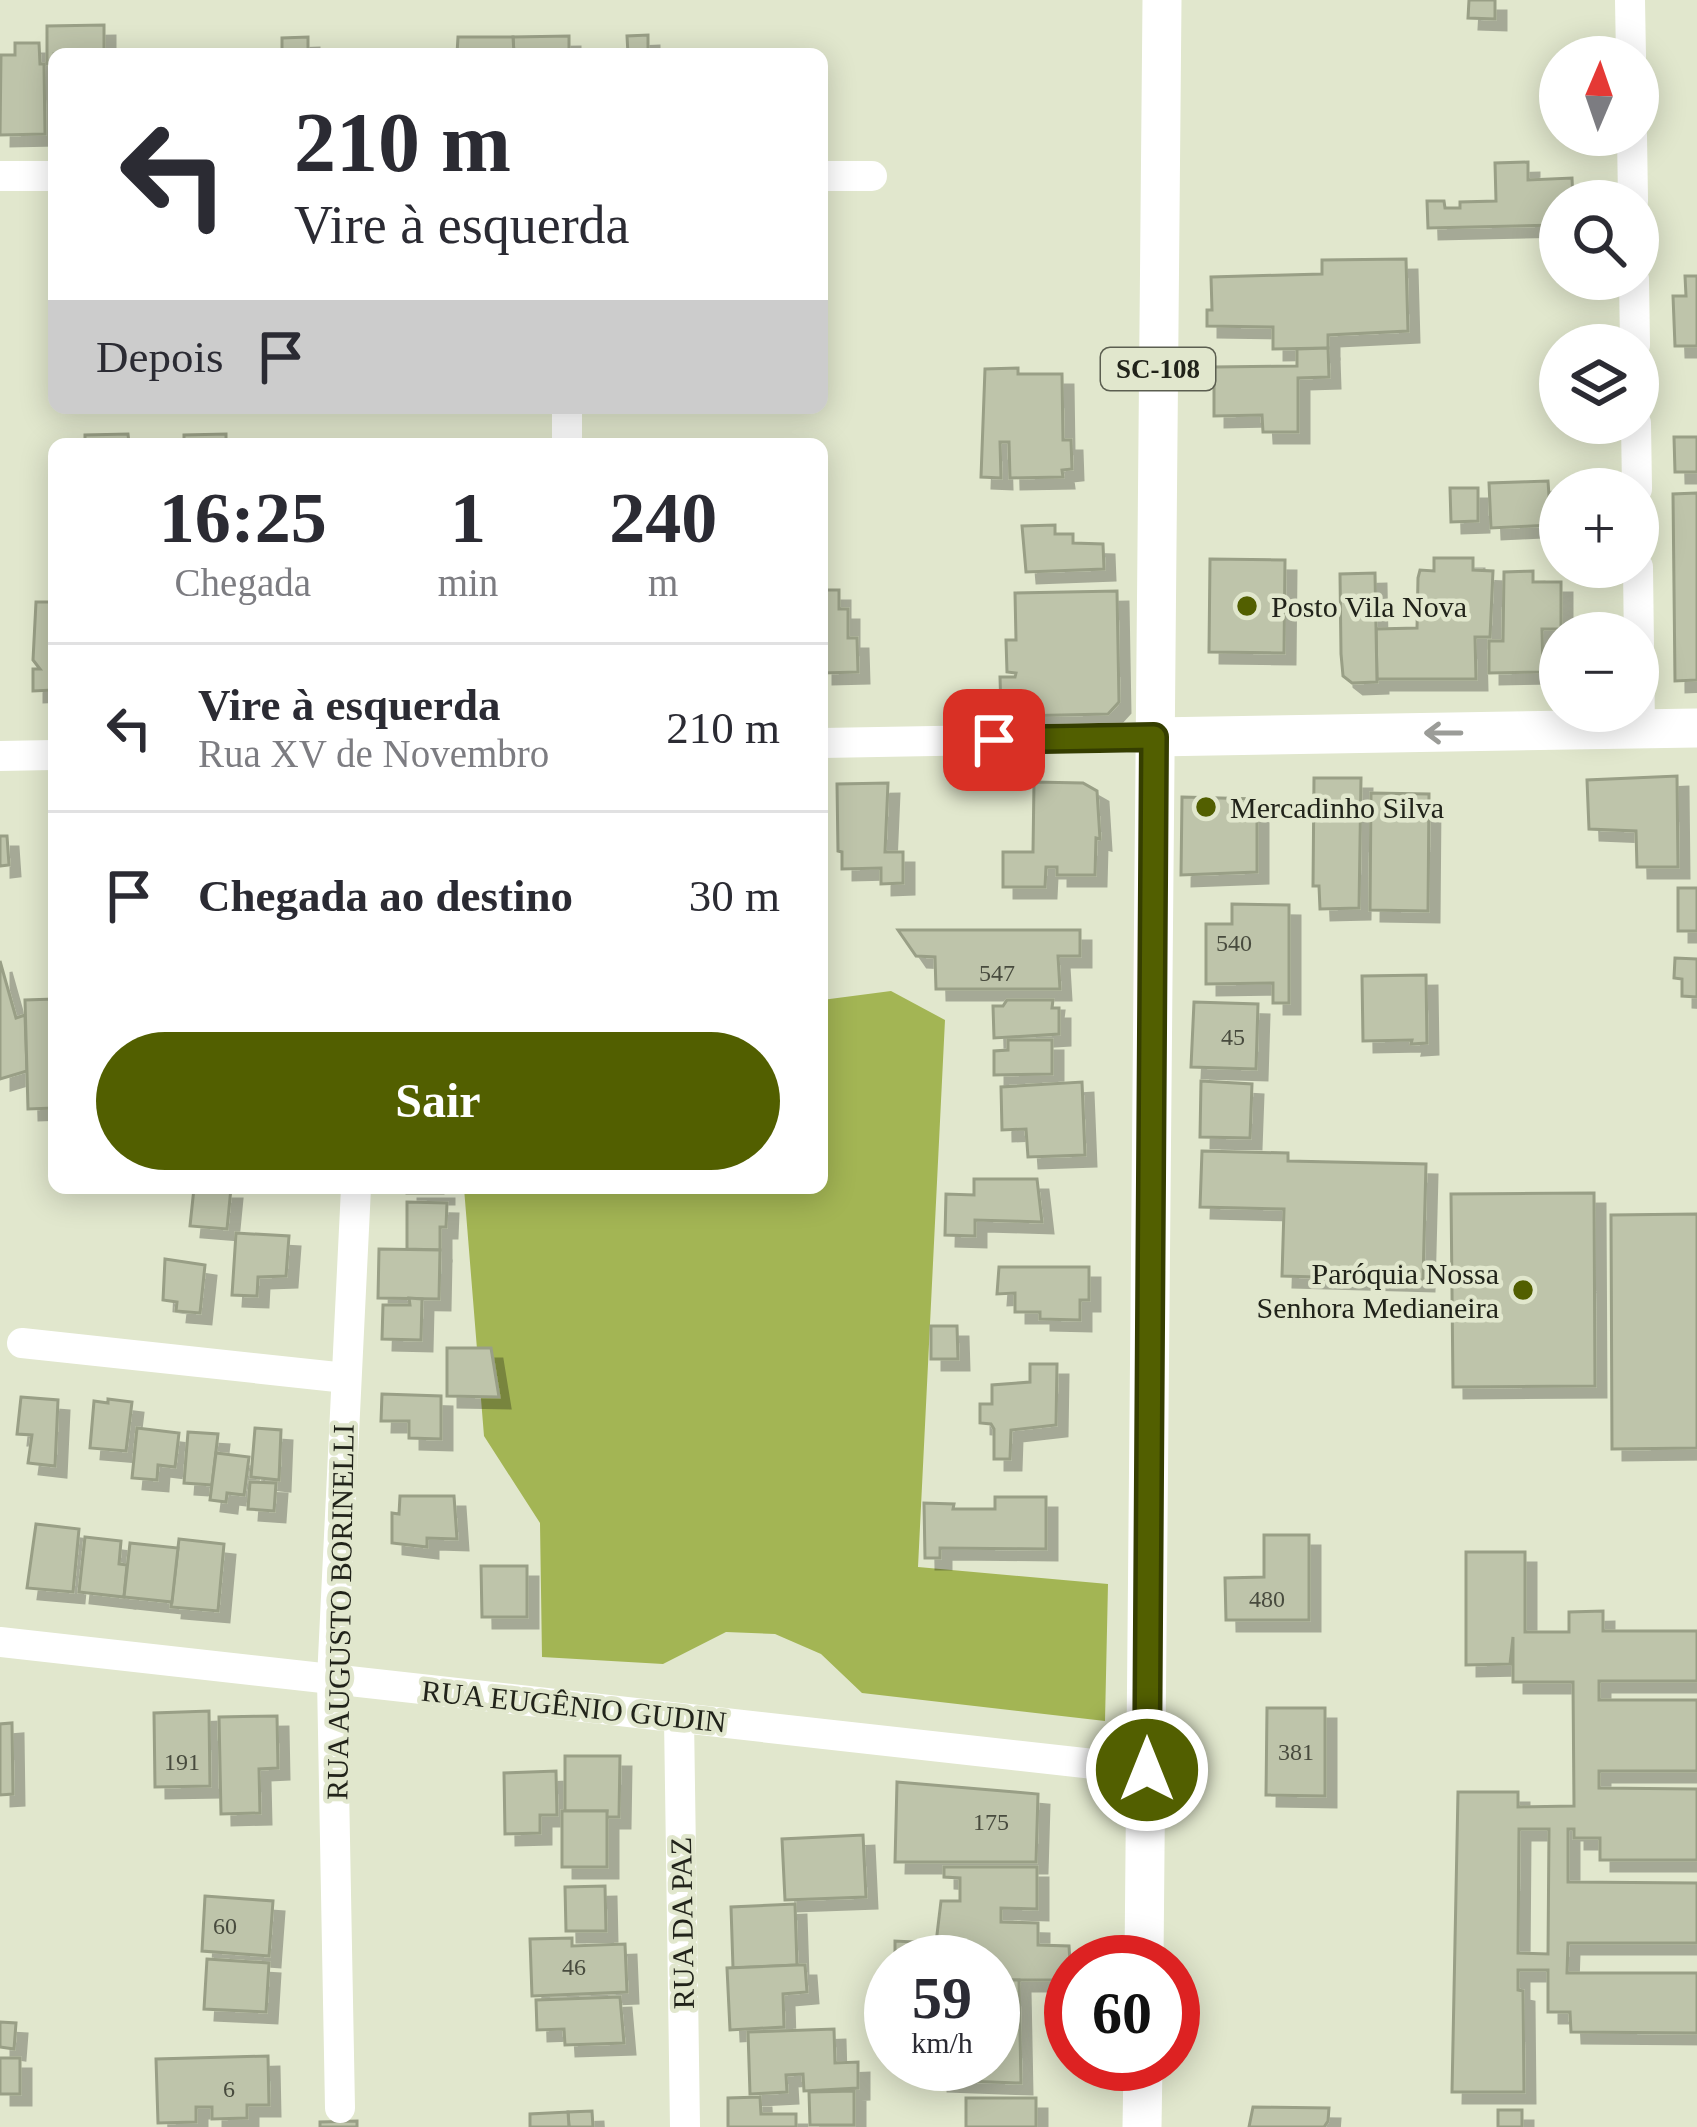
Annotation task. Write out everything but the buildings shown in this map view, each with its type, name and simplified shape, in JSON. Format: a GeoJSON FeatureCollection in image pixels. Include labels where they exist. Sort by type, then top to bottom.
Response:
{"type":"FeatureCollection","features":[{"type":"Feature","properties":{"kind":"main road","name":"SC-108"},"geometry":{"type":"LineString","coordinates":[[1144,1935],[1162,0]]}},
{"type":"Feature","properties":{"kind":"main road"},"geometry":{"type":"LineString","coordinates":[[1659,729],[1697,728]]}},
{"type":"Feature","properties":{"kind":"main road"},"geometry":{"type":"LineString","coordinates":[[1154,737],[1539,731]]}},
{"type":"Feature","properties":{"kind":"main road"},"geometry":{"type":"LineString","coordinates":[[1142,2127],[1143,2091]]}},
{"type":"Feature","properties":{"kind":"street"},"geometry":{"type":"LineString","coordinates":[[1630,0],[1631,36]]}},
{"type":"Feature","properties":{"kind":"street"},"geometry":{"type":"LineString","coordinates":[[0,176],[48,176]]}},
{"type":"Feature","properties":{"kind":"street"},"geometry":{"type":"LineString","coordinates":[[828,176],[872,176]]}},
{"type":"Feature","properties":{"kind":"street"},"geometry":{"type":"LineString","coordinates":[[828,742],[1154,737]]}},
{"type":"Feature","properties":{"kind":"street"},"geometry":{"type":"LineString","coordinates":[[0,756],[48,755]]}},
{"type":"Feature","properties":{"kind":"street","name":"RUA AUGUSTO BORINELLI"},"geometry":{"type":"LineString","coordinates":[[340,2108],[332,1679],[356,1194]]}},
{"type":"Feature","properties":{"kind":"street"},"geometry":{"type":"LineString","coordinates":[[22,1342],[346,1378]]}},
{"type":"Feature","properties":{"kind":"street","name":"RUA EUGÊNIO GUDIN"},"geometry":{"type":"LineString","coordinates":[[0,1642],[1147,1770]]}},
{"type":"Feature","properties":{"kind":"street","name":"RUA DA PAZ"},"geometry":{"type":"LineString","coordinates":[[679,1718],[686,2127]]}},
{"type":"Feature","properties":{"kind":"green space"},"geometry":{"type":"Polygon","coordinates":[[[891,991],[945,1020],[918,1567],[1108,1584],[1105,1721],[862,1693],[821,1654],[775,1634],[726,1632],[663,1664],[542,1657],[540,1523],[484,1436],[464,1194],[828,1194],[828,999],[891,991]]]}},
{"type":"Feature","properties":{"kind":"place","name":"Posto Vila Nova"},"geometry":{"type":"Point","coordinates":[1247,606]}},
{"type":"Feature","properties":{"kind":"place","name":"Mercadinho Silva"},"geometry":{"type":"Point","coordinates":[1206,807]}},
{"type":"Feature","properties":{"kind":"place","name":"Paróquia Nossa Senhora Medianeira"},"geometry":{"type":"Point","coordinates":[1523,1290]}},
{"type":"Feature","properties":{"kind":"route"},"geometry":{"type":"LineString","coordinates":[[994,740],[1154,737],[1147,1770]]}}]}
